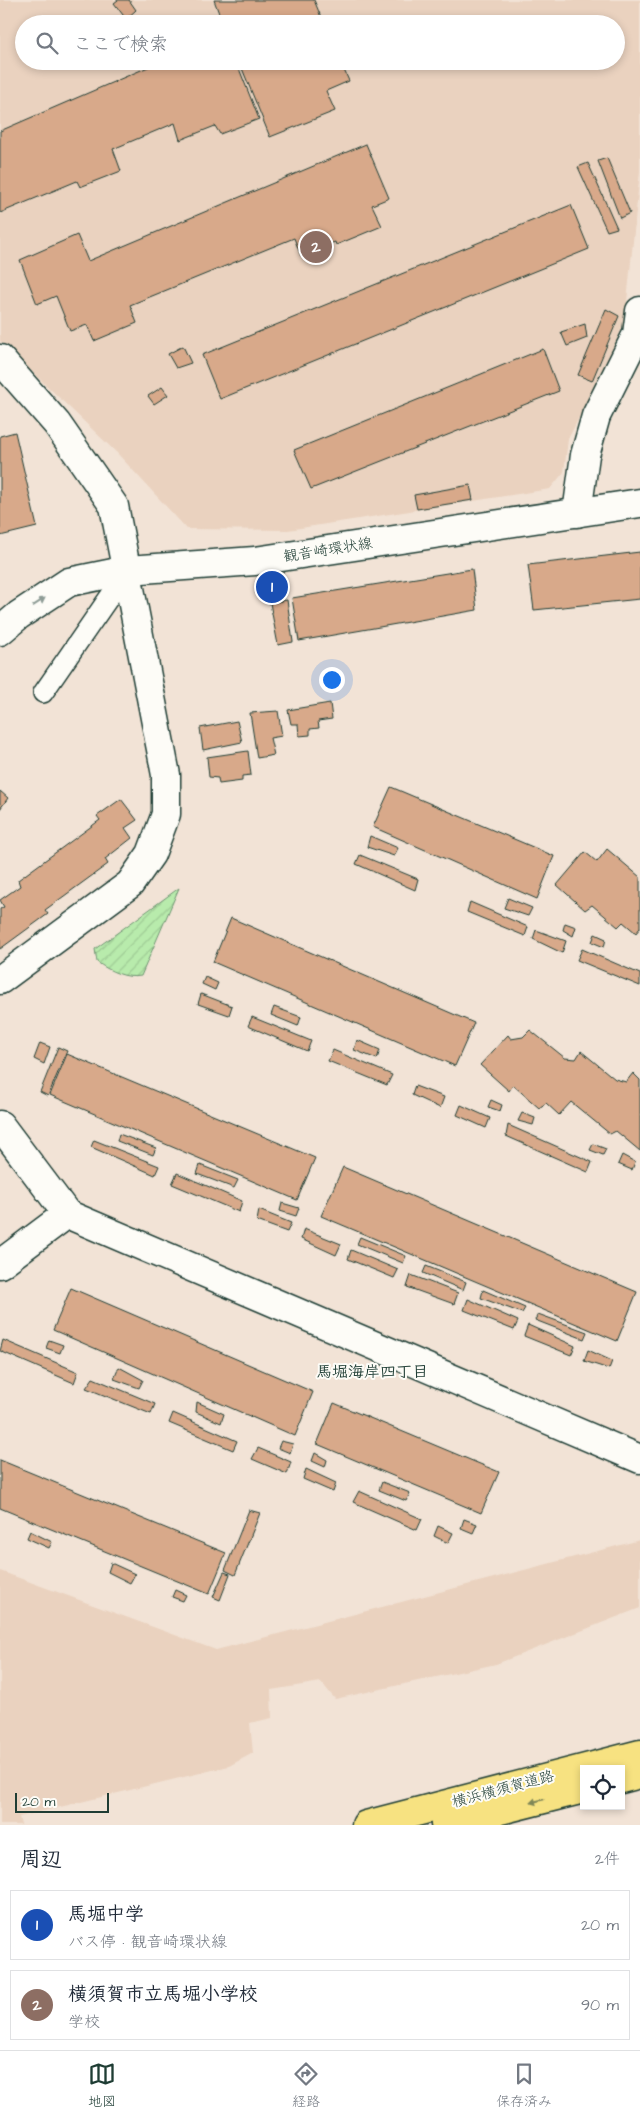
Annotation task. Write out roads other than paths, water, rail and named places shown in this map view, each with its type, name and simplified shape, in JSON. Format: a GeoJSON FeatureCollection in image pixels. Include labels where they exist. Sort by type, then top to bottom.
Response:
{"type":"FeatureCollection","features":[{"type":"Feature","properties":{"kind":"highway","name":"横浜横須賀道路"},"geometry":{"type":"LineString","coordinates":[[366,1825],[640,1754]]}},
{"type":"Feature","properties":{"kind":"highway"},"geometry":{"type":"LineString","coordinates":[[625,1778],[640,1774]]}},
{"type":"Feature","properties":{"kind":"highway","name":"横浜横須賀道路"},"geometry":{"type":"LineString","coordinates":[[442,1825],[580,1790]]}},
{"type":"Feature","properties":{"kind":"street"},"geometry":{"type":"LineString","coordinates":[[577,513],[586,455],[596,416],[637,334],[640,311]]}},
{"type":"Feature","properties":{"kind":"street"},"geometry":{"type":"LineString","coordinates":[[0,359],[58,424],[114,506],[128,570],[166,775],[166,814],[151,854],[130,884],[0,980]]}},
{"type":"Feature","properties":{"kind":"street","name":"観音崎環状線"},"geometry":{"type":"LineString","coordinates":[[0,632],[19,615],[70,582],[128,570],[255,561],[640,503]]}},
{"type":"Feature","properties":{"kind":"street"},"geometry":{"type":"LineString","coordinates":[[0,1125],[67,1214],[638,1452]]}},
{"type":"Feature","properties":{"kind":"street"},"geometry":{"type":"LineString","coordinates":[[0,1264],[67,1214]]}},
{"type":"Feature","properties":{"kind":"lane"},"geometry":{"type":"LineString","coordinates":[[44,693],[128,570]]}},
{"type":"Feature","properties":{"kind":"place","name":"横須賀市立馬堀小学校"},"geometry":{"type":"Point","coordinates":[316,247]}},
{"type":"Feature","properties":{"kind":"place","name":"馬堀中学"},"geometry":{"type":"Point","coordinates":[272,587]}},
{"type":"Feature","properties":{"kind":"district","name":"馬堀海岸四丁目"},"geometry":{"type":"Point","coordinates":[372,1372]}}]}
